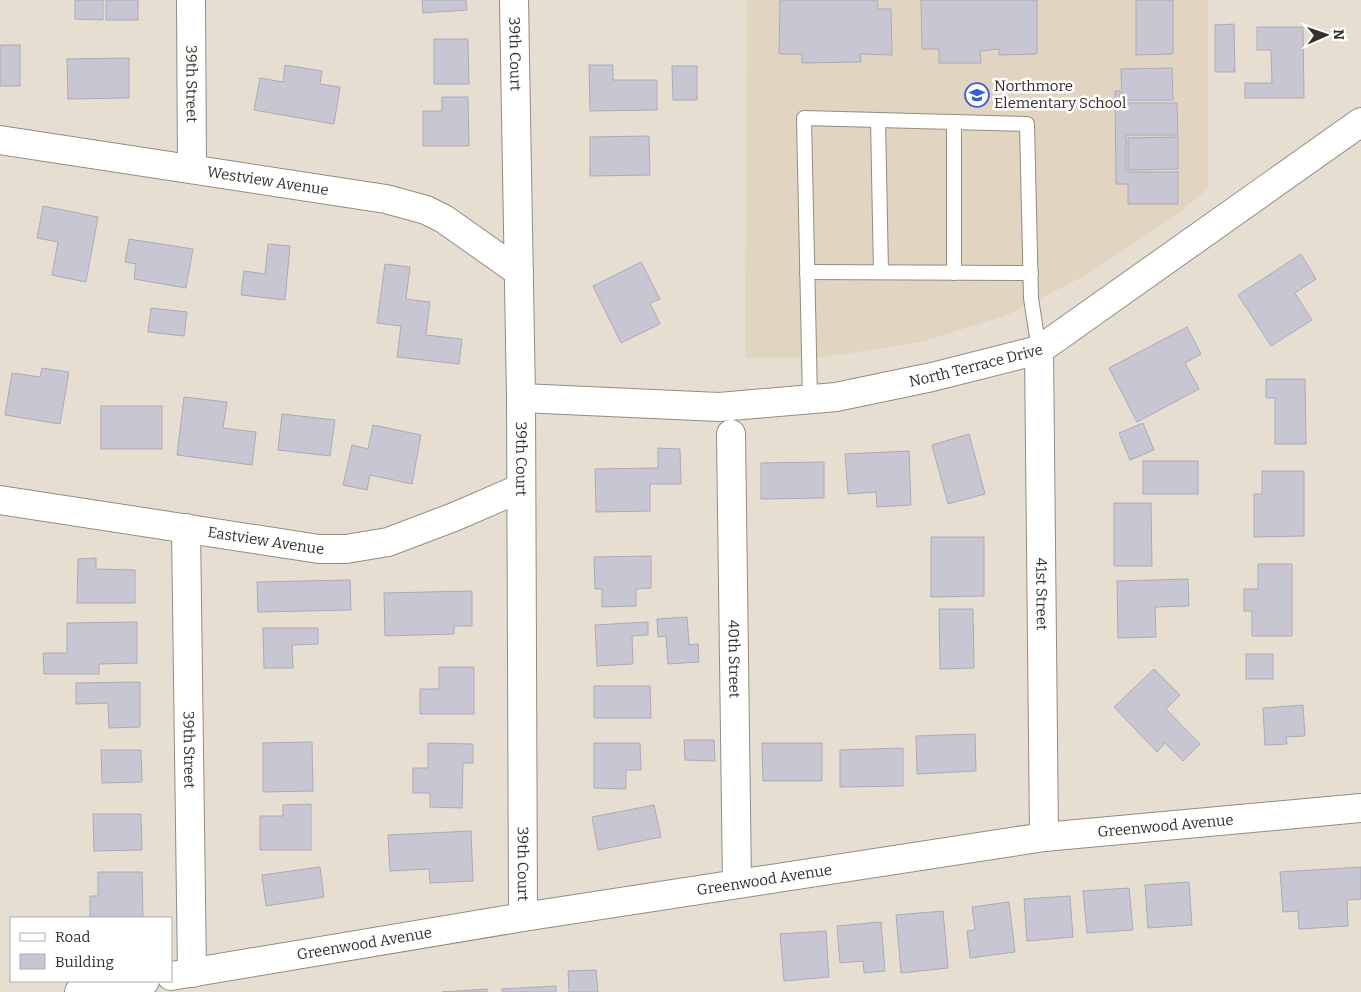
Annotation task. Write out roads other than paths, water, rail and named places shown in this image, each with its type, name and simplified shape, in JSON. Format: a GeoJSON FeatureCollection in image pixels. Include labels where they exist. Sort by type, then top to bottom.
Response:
{"type":"FeatureCollection","features":[{"type":"Feature","properties":{"kind":"street","name":"39th Street"},"geometry":{"type":"LineString","coordinates":[[191,0],[192,168]]}},
{"type":"Feature","properties":{"kind":"street","name":"39th Court"},"geometry":{"type":"LineString","coordinates":[[514,0],[521,398],[523,917]]}},
{"type":"Feature","properties":{"kind":"street","name":"North Terrace Drive"},"geometry":{"type":"LineString","coordinates":[[521,398],[719,407],[836,397],[932,378],[1038,350],[1361,122]]}},
{"type":"Feature","properties":{"kind":"street","name":"Westview Avenue"},"geometry":{"type":"LineString","coordinates":[[0,140],[364,195],[426,210],[462,230],[519,272]]}},
{"type":"Feature","properties":{"kind":"street","name":"41st Street"},"geometry":{"type":"LineString","coordinates":[[1038,350],[1044,837]]}},
{"type":"Feature","properties":{"kind":"street","name":"40th Street"},"geometry":{"type":"LineString","coordinates":[[731,434],[737,884]]}},
{"type":"Feature","properties":{"kind":"street","name":"Eastview Avenue"},"geometry":{"type":"LineString","coordinates":[[0,500],[319,549],[367,547],[388,542],[454,518],[521,488]]}},
{"type":"Feature","properties":{"kind":"street","name":"39th Street"},"geometry":{"type":"LineString","coordinates":[[182,975],[186,528]]}},
{"type":"Feature","properties":{"kind":"street","name":"Greenwood Avenue"},"geometry":{"type":"LineString","coordinates":[[182,975],[523,917],[1044,837],[1361,808]]}},
{"type":"Feature","properties":{"kind":"street"},"geometry":{"type":"LineString","coordinates":[[79,992],[139,982]]}},
{"type":"Feature","properties":{"kind":"lane"},"geometry":{"type":"LineString","coordinates":[[810,399],[804,118],[1027,124],[1031,298],[1038,350]]}},
{"type":"Feature","properties":{"kind":"lane"},"geometry":{"type":"LineString","coordinates":[[878,120],[882,272]]}},
{"type":"Feature","properties":{"kind":"lane"},"geometry":{"type":"LineString","coordinates":[[954,122],[954,273]]}},
{"type":"Feature","properties":{"kind":"lane"},"geometry":{"type":"LineString","coordinates":[[807,272],[1031,273]]}},
{"type":"Feature","properties":{"kind":"place","name":"Northmore Elementary School"},"geometry":{"type":"Point","coordinates":[977,95]}}]}
